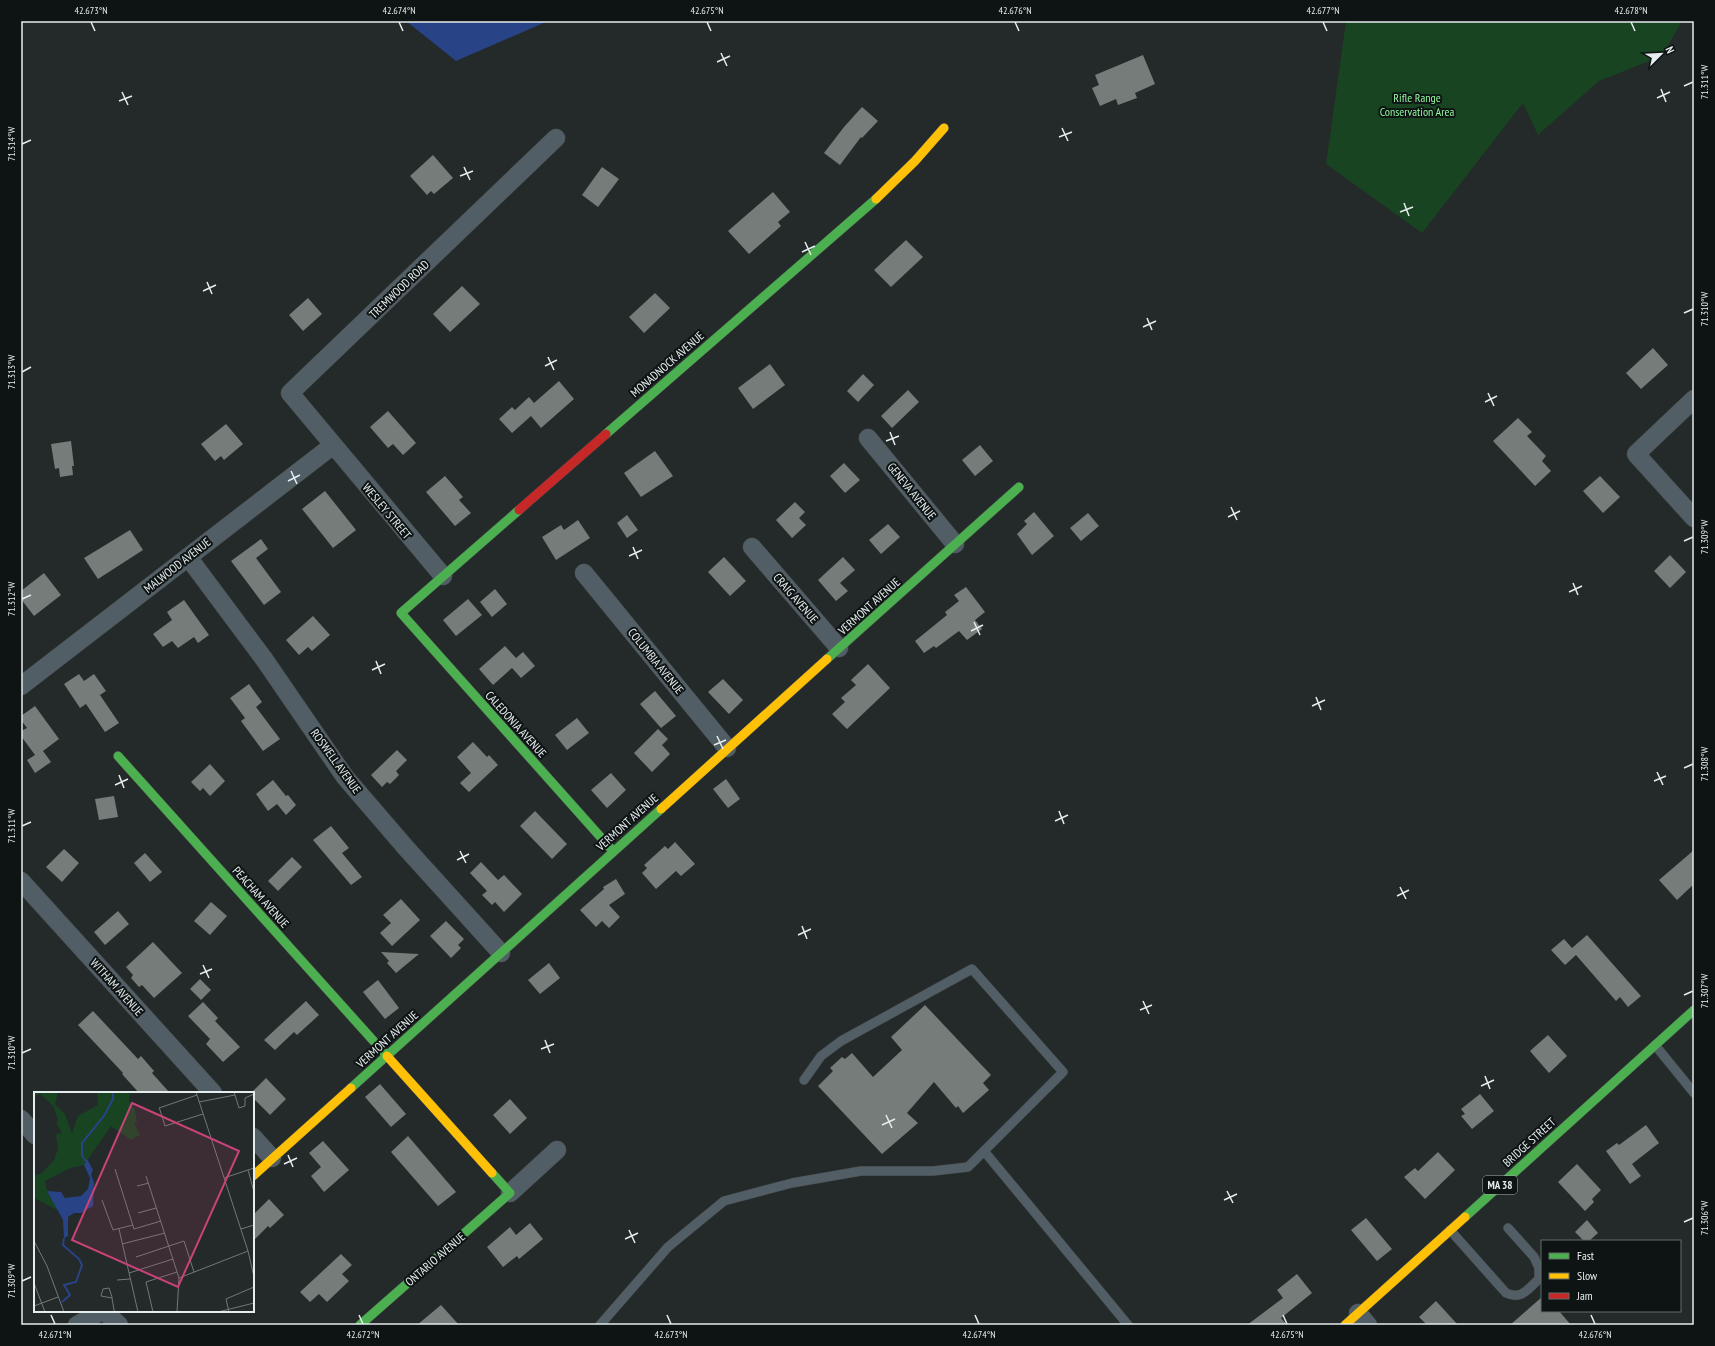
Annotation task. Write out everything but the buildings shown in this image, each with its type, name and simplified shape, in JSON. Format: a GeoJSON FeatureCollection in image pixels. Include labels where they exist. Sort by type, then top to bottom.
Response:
{"type":"FeatureCollection","features":[{"type":"Feature","properties":{"kind":"street","name":"MONADNOCK AVENUE"},"geometry":{"type":"LineString","coordinates":[[401,613],[884,191],[915,161],[944,128]]}},
{"type":"Feature","properties":{"kind":"street","name":"TREMWOOD ROAD"},"geometry":{"type":"LineString","coordinates":[[332,446],[290,393],[556,138]]}},
{"type":"Feature","properties":{"kind":"street"},"geometry":{"type":"LineString","coordinates":[[1694,399],[1636,454],[1694,518]]}},
{"type":"Feature","properties":{"kind":"street","name":"GENEVA AVENUE"},"geometry":{"type":"LineString","coordinates":[[868,438],[955,544]]}},
{"type":"Feature","properties":{"kind":"street","name":"WESLEY STREET"},"geometry":{"type":"LineString","coordinates":[[332,446],[442,576]]}},
{"type":"Feature","properties":{"kind":"street","name":"MALWOOD AVENUE"},"geometry":{"type":"LineString","coordinates":[[21,686],[332,446]]}},
{"type":"Feature","properties":{"kind":"street","name":"VERMONT AVENUE"},"geometry":{"type":"LineString","coordinates":[[254,1175],[727,748],[1019,487]]}},
{"type":"Feature","properties":{"kind":"street","name":"CRAIG AVENUE"},"geometry":{"type":"LineString","coordinates":[[752,547],[839,648]]}},
{"type":"Feature","properties":{"kind":"street","name":"ROSWELL AVENUE"},"geometry":{"type":"LineString","coordinates":[[188,557],[264,659],[345,777],[406,848],[501,952]]}},
{"type":"Feature","properties":{"kind":"street","name":"COLUMBIA AVENUE"},"geometry":{"type":"LineString","coordinates":[[584,573],[727,748]]}},
{"type":"Feature","properties":{"kind":"street","name":"CALEDONIA AVENUE"},"geometry":{"type":"LineString","coordinates":[[401,613],[613,851]]}},
{"type":"Feature","properties":{"kind":"street","name":"PEACHAM AVENUE"},"geometry":{"type":"LineString","coordinates":[[118,756],[387,1055]]}},
{"type":"Feature","properties":{"kind":"street","name":"WITHAM AVENUE"},"geometry":{"type":"LineString","coordinates":[[21,881],[212,1092]]}},
{"type":"Feature","properties":{"kind":"street","name":"BRIDGE STREET"},"geometry":{"type":"LineString","coordinates":[[1357,1321],[1450,1230],[1694,1010]]}},
{"type":"Feature","properties":{"kind":"street"},"geometry":{"type":"LineString","coordinates":[[387,1055],[510,1193]]}},
{"type":"Feature","properties":{"kind":"street"},"geometry":{"type":"LineString","coordinates":[[21,1119],[34,1134]]}},
{"type":"Feature","properties":{"kind":"street"},"geometry":{"type":"LineString","coordinates":[[254,1138],[272,1158]]}},
{"type":"Feature","properties":{"kind":"street","name":"ONTARIO AVENUE"},"geometry":{"type":"LineString","coordinates":[[360,1325],[557,1150]]}},
{"type":"Feature","properties":{"kind":"street"},"geometry":{"type":"LineString","coordinates":[[77,1325],[101,1312]]}},
{"type":"Feature","properties":{"kind":"street"},"geometry":{"type":"LineString","coordinates":[[104,1312],[119,1325]]}},
{"type":"Feature","properties":{"kind":"lane"},"geometry":{"type":"LineString","coordinates":[[600,1325],[668,1247],[724,1201],[792,1183],[861,1171],[933,1171],[968,1167],[1063,1072],[972,969],[841,1041],[820,1056],[804,1080]]}},
{"type":"Feature","properties":{"kind":"lane"},"geometry":{"type":"LineString","coordinates":[[1655,1045],[1693,1089]]}},
{"type":"Feature","properties":{"kind":"lane"},"geometry":{"type":"LineString","coordinates":[[984,1151],[1128,1325]]}},
{"type":"Feature","properties":{"kind":"lane"},"geometry":{"type":"LineString","coordinates":[[1450,1230],[1506,1293],[1514,1296],[1523,1294],[1539,1279],[1539,1268],[1534,1257],[1508,1228]]}},
{"type":"Feature","properties":{"kind":"green space","name":"Rifle Range Conservation Area"},"geometry":{"type":"Polygon","coordinates":[[[1346,21],[1682,21],[1662,56],[1599,81],[1538,135],[1523,103],[1422,233],[1326,164],[1346,21]]]}},
{"type":"Feature","properties":{"kind":"water"},"geometry":{"type":"Polygon","coordinates":[[[406,21],[548,21],[456,61],[406,21]]]}},
{"type":"Feature","properties":{"kind":"traffic: fast"},"geometry":{"type":"LineString","coordinates":[[606,434],[876,199]]}},
{"type":"Feature","properties":{"kind":"traffic: fast"},"geometry":{"type":"LineString","coordinates":[[827,659],[1019,487]]}},
{"type":"Feature","properties":{"kind":"traffic: fast"},"geometry":{"type":"LineString","coordinates":[[519,510],[401,613],[613,851]]}},
{"type":"Feature","properties":{"kind":"traffic: fast"},"geometry":{"type":"LineString","coordinates":[[118,756],[387,1056]]}},
{"type":"Feature","properties":{"kind":"traffic: fast"},"geometry":{"type":"LineString","coordinates":[[351,1088],[661,809]]}},
{"type":"Feature","properties":{"kind":"traffic: fast"},"geometry":{"type":"LineString","coordinates":[[1465,1217],[1694,1010]]}},
{"type":"Feature","properties":{"kind":"traffic: fast"},"geometry":{"type":"LineString","coordinates":[[360,1325],[510,1193],[492,1173]]}},
{"type":"Feature","properties":{"kind":"traffic: slow"},"geometry":{"type":"LineString","coordinates":[[876,199],[915,161],[944,128]]}},
{"type":"Feature","properties":{"kind":"traffic: slow"},"geometry":{"type":"LineString","coordinates":[[661,809],[827,659]]}},
{"type":"Feature","properties":{"kind":"traffic: slow"},"geometry":{"type":"LineString","coordinates":[[387,1056],[492,1173]]}},
{"type":"Feature","properties":{"kind":"traffic: slow"},"geometry":{"type":"LineString","coordinates":[[254,1175],[351,1088]]}},
{"type":"Feature","properties":{"kind":"traffic: slow"},"geometry":{"type":"LineString","coordinates":[[1345,1325],[1465,1217]]}},
{"type":"Feature","properties":{"kind":"traffic: jam"},"geometry":{"type":"LineString","coordinates":[[519,510],[606,434]]}}]}
